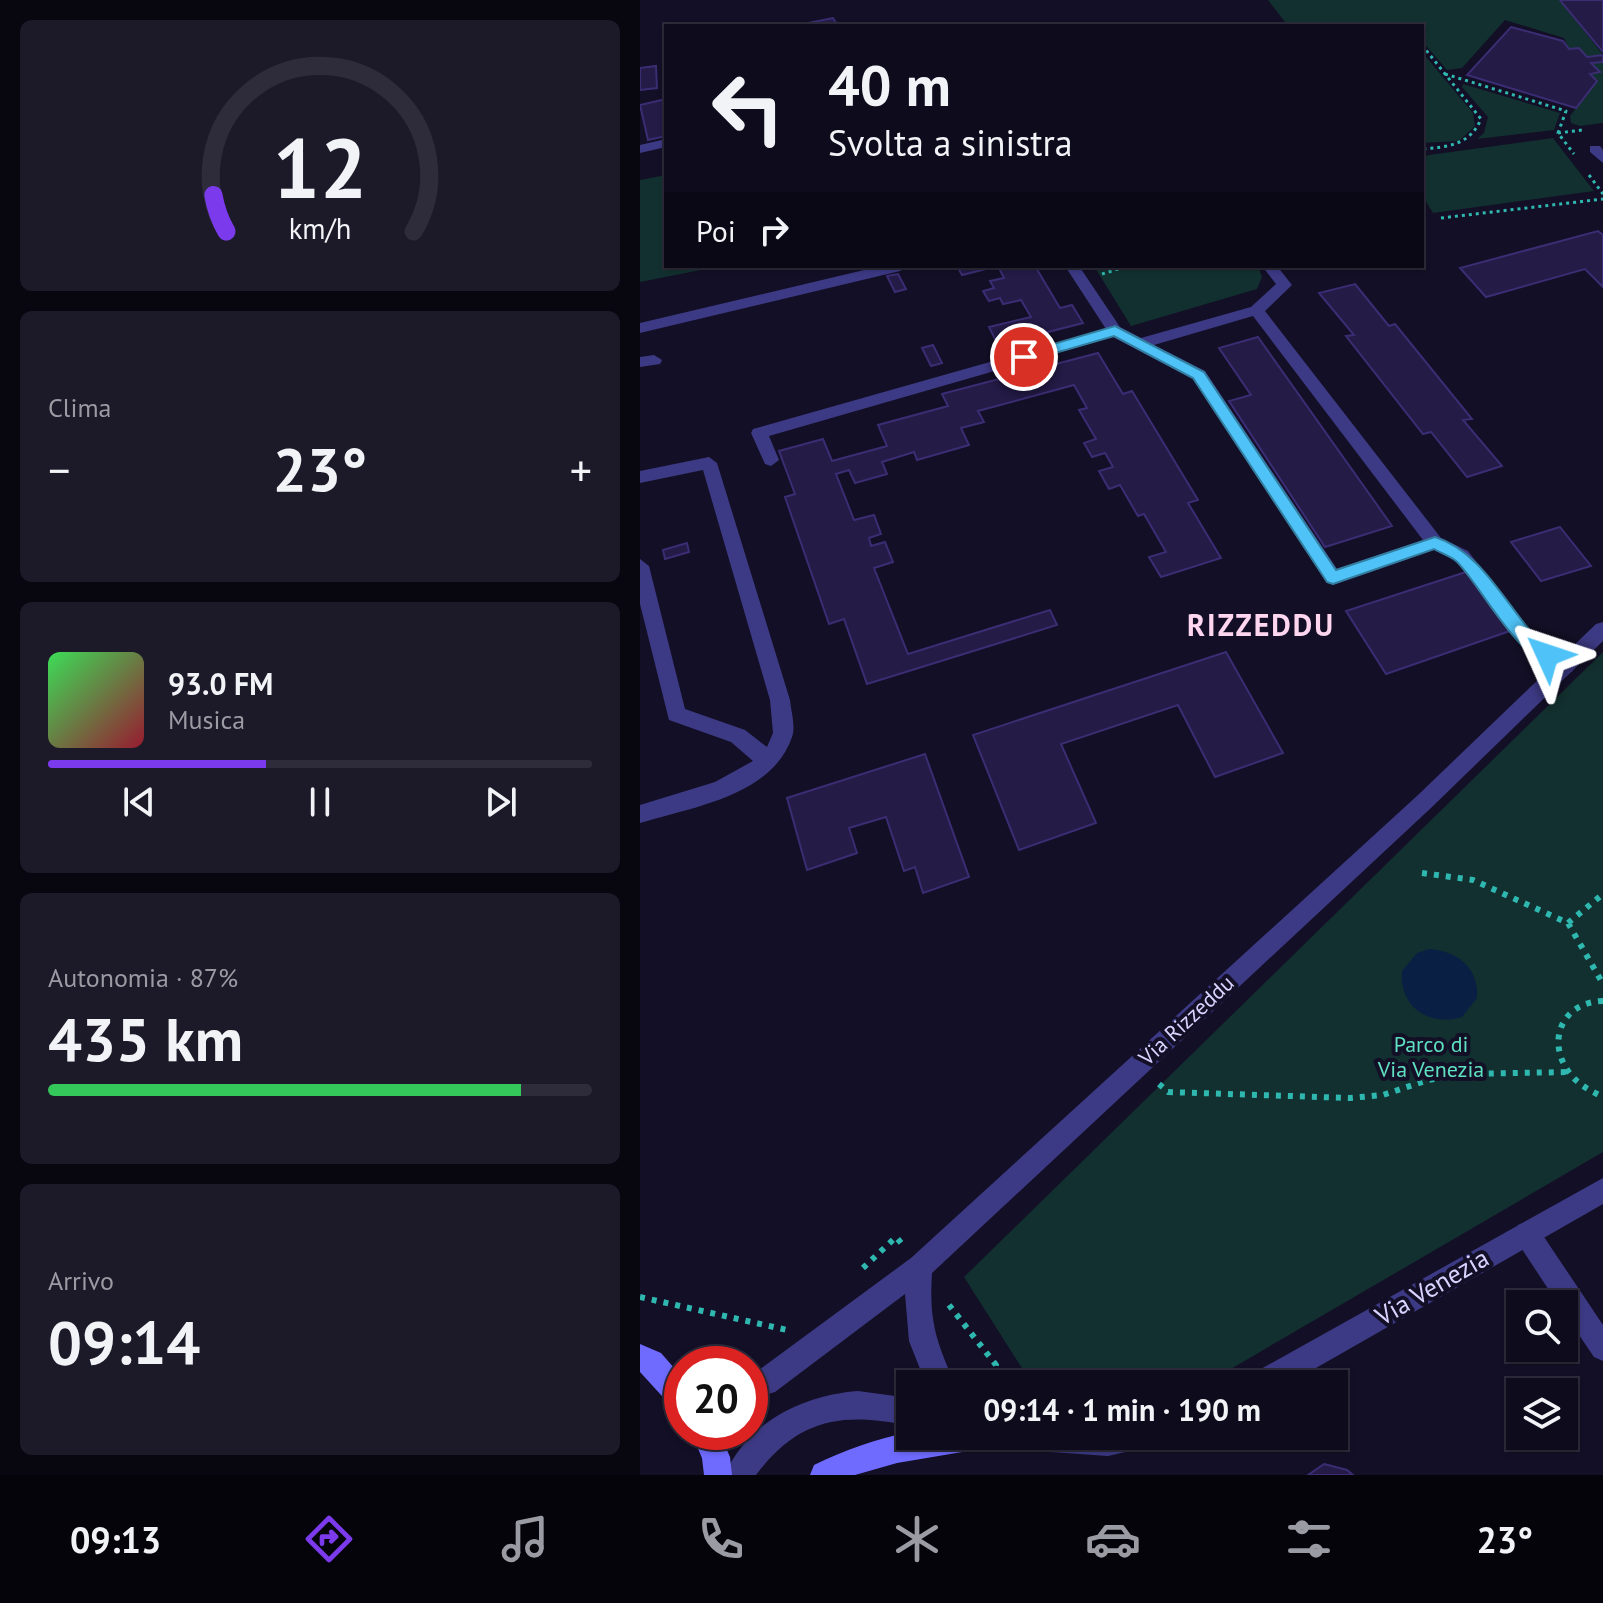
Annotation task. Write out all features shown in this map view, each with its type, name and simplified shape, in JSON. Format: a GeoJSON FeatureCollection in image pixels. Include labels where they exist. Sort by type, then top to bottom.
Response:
{"type":"FeatureCollection","features":[{"type":"Feature","properties":{"kind":"main road"},"geometry":{"type":"LineString","coordinates":[[640,1357],[664,1376]]}},
{"type":"Feature","properties":{"kind":"main road"},"geometry":{"type":"LineString","coordinates":[[824,1475],[851,1460],[896,1448]]}},
{"type":"Feature","properties":{"kind":"main road"},"geometry":{"type":"LineString","coordinates":[[713,1450],[718,1475]]}},
{"type":"Feature","properties":{"kind":"street"},"geometry":{"type":"LineString","coordinates":[[640,149],[664,143]]}},
{"type":"Feature","properties":{"kind":"street"},"geometry":{"type":"LineString","coordinates":[[1603,147],[1595,149],[1603,159]]}},
{"type":"Feature","properties":{"kind":"street"},"geometry":{"type":"LineString","coordinates":[[640,328],[892,268]]}},
{"type":"Feature","properties":{"kind":"street"},"geometry":{"type":"LineString","coordinates":[[1073,268],[1115,331],[1199,375],[1333,578],[1435,543]]}},
{"type":"Feature","properties":{"kind":"street"},"geometry":{"type":"LineString","coordinates":[[1140,344],[1256,310],[1284,285],[1271,268]]}},
{"type":"Feature","properties":{"kind":"street"},"geometry":{"type":"LineString","coordinates":[[1256,310],[1435,543],[1462,556],[1529,643],[1565,667]]}},
{"type":"Feature","properties":{"kind":"street"},"geometry":{"type":"LineString","coordinates":[[771,460],[759,433],[1115,331]]}},
{"type":"Feature","properties":{"kind":"street"},"geometry":{"type":"LineString","coordinates":[[640,477],[709,463],[780,700],[783,735],[767,764],[735,783],[640,814]]}},
{"type":"Feature","properties":{"kind":"street"},"geometry":{"type":"LineString","coordinates":[[640,566],[676,714],[693,724],[740,734],[757,746],[767,764]]}},
{"type":"Feature","properties":{"kind":"street","name":"Via Rizzeddu"},"geometry":{"type":"LineString","coordinates":[[768,1380],[920,1267],[1603,629]]}},
{"type":"Feature","properties":{"kind":"street","name":"Via Venezia"},"geometry":{"type":"LineString","coordinates":[[1287,1370],[1603,1190]]}},
{"type":"Feature","properties":{"kind":"street"},"geometry":{"type":"LineString","coordinates":[[1527,1234],[1603,1348]]}},
{"type":"Feature","properties":{"kind":"street"},"geometry":{"type":"LineString","coordinates":[[920,1267],[916,1311],[926,1360],[932,1370]]}},
{"type":"Feature","properties":{"kind":"street"},"geometry":{"type":"LineString","coordinates":[[739,1475],[785,1426],[811,1410],[839,1403],[896,1408]]}},
{"type":"Feature","properties":{"kind":"path"},"geometry":{"type":"LineString","coordinates":[[1424,48],[1481,119],[1476,133],[1464,143],[1424,149]]}},
{"type":"Feature","properties":{"kind":"path"},"geometry":{"type":"LineString","coordinates":[[1445,74],[1566,111]]}},
{"type":"Feature","properties":{"kind":"path"},"geometry":{"type":"LineString","coordinates":[[1441,218],[1603,199]]}},
{"type":"Feature","properties":{"kind":"path"},"geometry":{"type":"LineString","coordinates":[[1422,873],[1473,880],[1568,923],[1603,984]]}},
{"type":"Feature","properties":{"kind":"path"},"geometry":{"type":"LineString","coordinates":[[1568,923],[1603,894]]}},
{"type":"Feature","properties":{"kind":"path"},"geometry":{"type":"LineString","coordinates":[[1603,1001],[1595,1000],[1574,1007],[1563,1019],[1557,1035],[1559,1052],[1569,1072],[1581,1085],[1603,1097]]}},
{"type":"Feature","properties":{"kind":"path"},"geometry":{"type":"LineString","coordinates":[[1138,1065],[1168,1092],[1305,1098],[1378,1096],[1430,1080],[1525,1070],[1569,1072]]}},
{"type":"Feature","properties":{"kind":"green space"},"geometry":{"type":"Polygon","coordinates":[[[1268,0],[1560,0],[1603,55],[1587,57],[1579,48],[1569,49],[1564,38],[1505,20],[1462,68],[1447,70],[1424,43],[1424,24],[1286,24],[1268,0]]]}},
{"type":"Feature","properties":{"kind":"green space"},"geometry":{"type":"Polygon","coordinates":[[[1424,54],[1473,113],[1475,126],[1459,141],[1424,143],[1424,54]]]}},
{"type":"Feature","properties":{"kind":"green space"},"geometry":{"type":"Polygon","coordinates":[[[1603,62],[1603,123],[1580,126],[1571,123],[1570,116],[1596,82],[1590,74],[1599,72],[1591,63],[1603,62]]]}},
{"type":"Feature","properties":{"kind":"green space"},"geometry":{"type":"Polygon","coordinates":[[[1463,84],[1560,113],[1554,130],[1477,139],[1484,133],[1488,117],[1462,87],[1463,84]]]}},
{"type":"Feature","properties":{"kind":"green space"},"geometry":{"type":"Polygon","coordinates":[[[1553,138],[1594,191],[1433,213],[1424,198],[1424,156],[1553,138]]]}},
{"type":"Feature","properties":{"kind":"green space"},"geometry":{"type":"Polygon","coordinates":[[[664,175],[664,268],[711,268],[640,282],[640,180],[664,175]]]}},
{"type":"Feature","properties":{"kind":"green space"},"geometry":{"type":"Polygon","coordinates":[[[1095,268],[1259,268],[1262,277],[1257,289],[1131,326],[1095,268]]]}},
{"type":"Feature","properties":{"kind":"green space","name":"Parco di Via Venezia"},"geometry":{"type":"Polygon","coordinates":[[[1603,652],[1603,1152],[1229,1370],[1023,1370],[964,1277],[1603,652]]]}},
{"type":"Feature","properties":{"kind":"water"},"geometry":{"type":"Polygon","coordinates":[[[1429,949],[1457,957],[1465,963],[1474,978],[1477,998],[1462,1017],[1438,1019],[1428,1016],[1418,1011],[1405,995],[1402,971],[1417,953],[1429,949]]]}},
{"type":"Feature","properties":{"kind":"building"},"geometry":{"type":"Polygon","coordinates":[[[1560,0],[1603,0],[1603,52],[1563,4],[1560,0]]]}},
{"type":"Feature","properties":{"kind":"building"},"geometry":{"type":"Polygon","coordinates":[[[833,18],[837,24],[803,24],[833,18]]]}},
{"type":"Feature","properties":{"kind":"building"},"geometry":{"type":"Polygon","coordinates":[[[1511,27],[1563,41],[1569,49],[1579,48],[1587,57],[1603,55],[1603,62],[1591,63],[1600,72],[1590,74],[1597,81],[1576,108],[1467,75],[1511,27]]]}},
{"type":"Feature","properties":{"kind":"building"},"geometry":{"type":"Polygon","coordinates":[[[656,66],[657,88],[640,90],[640,68],[656,66]]]}},
{"type":"Feature","properties":{"kind":"building"},"geometry":{"type":"Polygon","coordinates":[[[664,99],[664,136],[648,140],[640,105],[664,99]]]}},
{"type":"Feature","properties":{"kind":"building"},"geometry":{"type":"Polygon","coordinates":[[[1598,231],[1603,235],[1603,287],[1585,269],[1486,297],[1460,268],[1598,231]]]}},
{"type":"Feature","properties":{"kind":"building"},"geometry":{"type":"Polygon","coordinates":[[[958,268],[990,268],[962,275],[958,268]]]}},
{"type":"Feature","properties":{"kind":"building"},"geometry":{"type":"Polygon","coordinates":[[[999,268],[1036,268],[1060,308],[1072,305],[1083,323],[998,345],[989,327],[1031,317],[1021,300],[1003,304],[1000,298],[989,301],[983,291],[994,288],[990,281],[1004,278],[999,268]]]}},
{"type":"Feature","properties":{"kind":"building"},"geometry":{"type":"Polygon","coordinates":[[[898,274],[906,289],[895,292],[887,276],[898,274]]]}},
{"type":"Feature","properties":{"kind":"building"},"geometry":{"type":"Polygon","coordinates":[[[1355,284],[1389,326],[1395,324],[1472,419],[1463,420],[1502,466],[1467,477],[1431,432],[1423,434],[1346,336],[1354,335],[1319,293],[1355,284]]]}},
{"type":"Feature","properties":{"kind":"building"},"geometry":{"type":"Polygon","coordinates":[[[1258,337],[1392,526],[1325,547],[1229,401],[1251,395],[1219,348],[1258,337]]]}},
{"type":"Feature","properties":{"kind":"building"},"geometry":{"type":"Polygon","coordinates":[[[933,345],[942,363],[931,366],[922,348],[933,345]]]}},
{"type":"Feature","properties":{"kind":"building"},"geometry":{"type":"Polygon","coordinates":[[[1098,353],[1123,394],[1132,391],[1198,500],[1188,503],[1221,558],[1161,577],[1149,557],[1166,552],[1144,514],[1138,516],[1120,485],[1109,489],[1099,471],[1113,467],[1105,453],[1092,457],[1084,443],[1096,439],[1079,410],[1087,408],[1074,385],[978,411],[984,422],[961,428],[969,445],[917,460],[914,452],[882,462],[887,474],[855,483],[849,470],[836,474],[854,520],[874,515],[881,534],[869,538],[871,546],[885,542],[893,562],[874,568],[908,654],[1050,610],[1057,625],[867,684],[844,619],[829,624],[785,497],[795,494],[779,451],[823,439],[832,461],[887,446],[878,425],[948,406],[942,394],[1098,353]]]}},
{"type":"Feature","properties":{"kind":"building"},"geometry":{"type":"Polygon","coordinates":[[[1560,527],[1591,566],[1541,581],[1511,542],[1560,527]]]}},
{"type":"Feature","properties":{"kind":"building"},"geometry":{"type":"Polygon","coordinates":[[[687,543],[689,552],[665,559],[663,550],[687,543]]]}},
{"type":"Feature","properties":{"kind":"building"},"geometry":{"type":"Polygon","coordinates":[[[1466,572],[1510,631],[1386,674],[1346,611],[1466,572]]]}},
{"type":"Feature","properties":{"kind":"building"},"geometry":{"type":"Polygon","coordinates":[[[1226,652],[1283,753],[1215,777],[1178,705],[1061,744],[1096,823],[1019,850],[973,735],[1226,652]]]}},
{"type":"Feature","properties":{"kind":"building"},"geometry":{"type":"Polygon","coordinates":[[[925,754],[969,877],[923,893],[915,867],[904,871],[886,817],[849,828],[857,853],[807,870],[787,798],[925,754]]]}},
{"type":"Feature","properties":{"kind":"building"},"geometry":{"type":"Polygon","coordinates":[[[1324,1464],[1347,1470],[1353,1475],[1308,1475],[1324,1464]]]}},
{"type":"Feature","properties":{"kind":"district","name":"RIZZEDDU"},"geometry":{"type":"Point","coordinates":[1261,626]}},
{"type":"Feature","properties":{"kind":"route"},"geometry":{"type":"LineString","coordinates":[[1024,357],[1115,331],[1199,375],[1333,578],[1435,543],[1462,556],[1529,643],[1547,655]]}}]}
